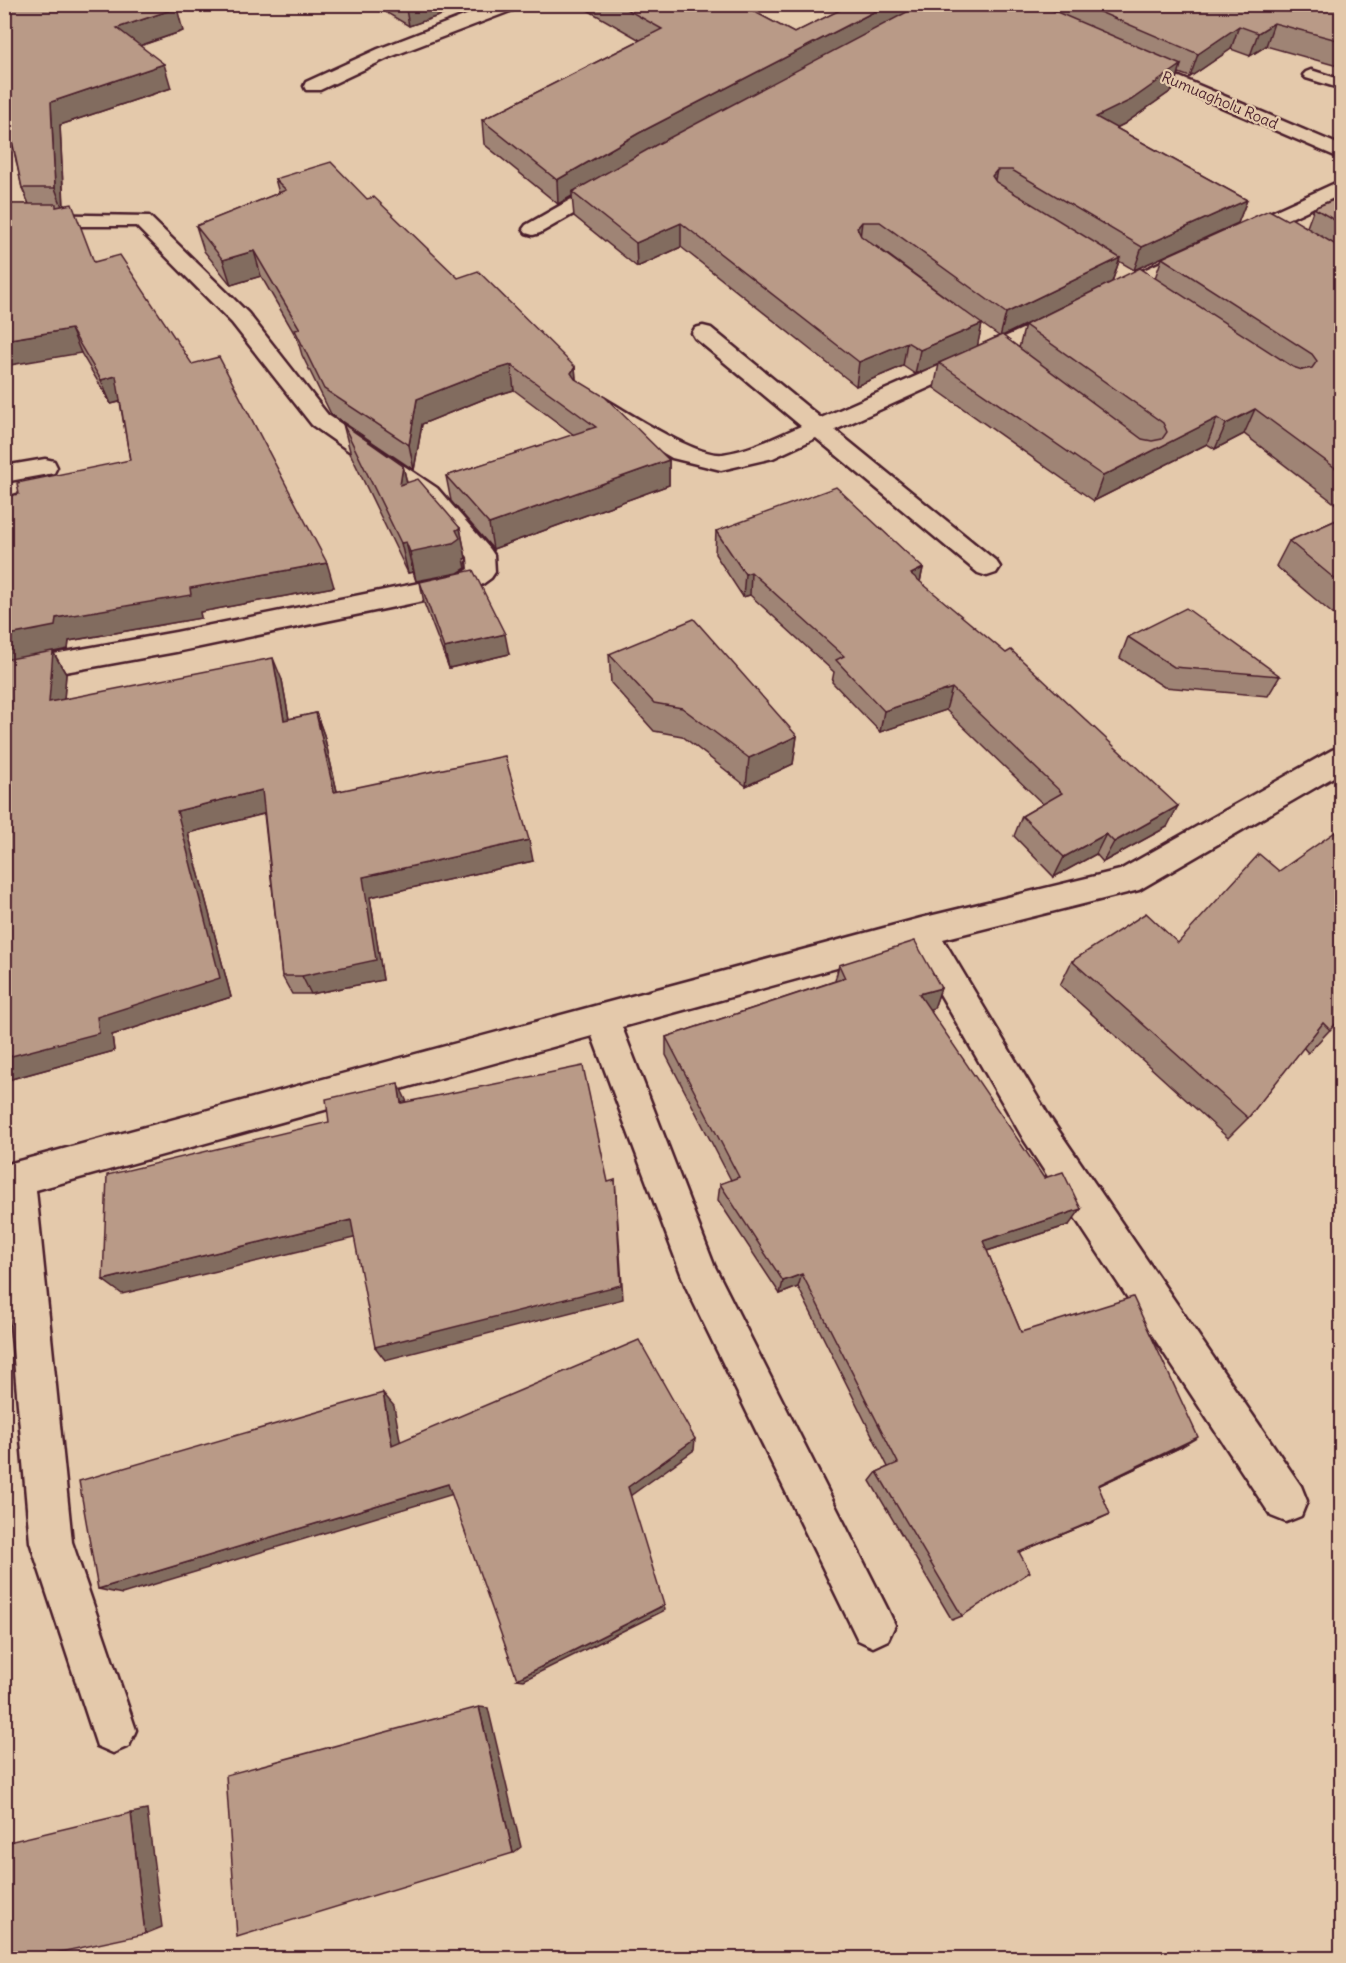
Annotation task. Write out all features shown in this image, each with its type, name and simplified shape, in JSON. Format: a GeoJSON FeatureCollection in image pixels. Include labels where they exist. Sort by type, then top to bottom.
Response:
{"type":"FeatureCollection","features":[{"type":"Feature","properties":{"kind":"street"},"geometry":{"type":"LineString","coordinates":[[313,86],[384,54],[513,4]]}},
{"type":"Feature","properties":{"kind":"street","name":"Rumuagholu Road"},"geometry":{"type":"LineString","coordinates":[[1118,56],[1341,153]]}},
{"type":"Feature","properties":{"kind":"street"},"geometry":{"type":"LineString","coordinates":[[4,151],[9,160],[13,219],[142,220],[240,318],[320,420],[428,494],[481,555],[482,572],[467,582],[421,592],[176,642],[4,673]]}},
{"type":"Feature","properties":{"kind":"street"},"geometry":{"type":"LineString","coordinates":[[532,229],[628,174]]}},
{"type":"Feature","properties":{"kind":"street"},"geometry":{"type":"LineString","coordinates":[[587,398],[681,452],[721,462],[764,452],[819,428],[988,343],[1085,307],[1124,277],[1255,216],[1341,186]]}},
{"type":"Feature","properties":{"kind":"street"},"geometry":{"type":"LineString","coordinates":[[1255,216],[1284,233]]}},
{"type":"Feature","properties":{"kind":"street"},"geometry":{"type":"LineString","coordinates":[[1124,277],[1153,295]]}},
{"type":"Feature","properties":{"kind":"street"},"geometry":{"type":"LineString","coordinates":[[703,333],[987,567]]}},
{"type":"Feature","properties":{"kind":"street"},"geometry":{"type":"LineString","coordinates":[[988,343],[1017,364]]}},
{"type":"Feature","properties":{"kind":"street"},"geometry":{"type":"LineString","coordinates":[[4,474],[45,467]]}},
{"type":"Feature","properties":{"kind":"street"},"geometry":{"type":"LineString","coordinates":[[113,1730],[51,1542],[11,1181],[921,931],[1128,881],[1341,758]]}},
{"type":"Feature","properties":{"kind":"street"},"geometry":{"type":"LineString","coordinates":[[921,931],[1037,1130],[1286,1501]]}},
{"type":"Feature","properties":{"kind":"street"},"geometry":{"type":"LineString","coordinates":[[602,1019],[699,1274],[873,1625]]}},
{"type":"Feature","properties":{"kind":"lane"},"geometry":{"type":"LineString","coordinates":[[1311,75],[1341,85]]}},
{"type":"Feature","properties":{"kind":"building"},"geometry":{"type":"Polygon","coordinates":[[[173,4],[177,8],[117,28],[164,64],[51,102],[55,188],[22,188],[11,135],[4,125],[4,5],[173,4]]]}},
{"type":"Feature","properties":{"kind":"building"},"geometry":{"type":"Polygon","coordinates":[[[617,4],[740,4],[794,33],[852,4],[889,4],[639,133],[557,180],[482,120],[662,29],[617,4]]]}},
{"type":"Feature","properties":{"kind":"building"},"geometry":{"type":"Polygon","coordinates":[[[922,4],[1038,4],[1181,65],[1131,100],[1096,117],[1247,200],[1142,247],[1012,170],[997,170],[992,176],[996,182],[1120,258],[1006,313],[880,222],[862,222],[857,228],[861,236],[982,324],[920,350],[907,342],[859,362],[681,223],[636,243],[572,192],[656,145],[922,4]]]}},
{"type":"Feature","properties":{"kind":"building"},"geometry":{"type":"Polygon","coordinates":[[[1081,4],[1341,4],[1341,41],[1274,23],[1258,33],[1239,26],[1198,54],[1081,4]]]}},
{"type":"Feature","properties":{"kind":"building"},"geometry":{"type":"Polygon","coordinates":[[[331,162],[367,199],[374,197],[458,278],[478,271],[575,367],[571,373],[575,379],[605,397],[669,460],[489,524],[446,476],[596,427],[511,365],[417,399],[409,445],[324,389],[295,330],[300,329],[254,251],[223,260],[196,226],[286,190],[275,179],[331,162]]]}},
{"type":"Feature","properties":{"kind":"building"},"geometry":{"type":"Polygon","coordinates":[[[1341,197],[1341,224],[1314,208],[1341,197]]]}},
{"type":"Feature","properties":{"kind":"building"},"geometry":{"type":"Polygon","coordinates":[[[4,204],[56,204],[56,207],[72,204],[94,262],[120,255],[192,364],[219,357],[327,563],[190,588],[191,595],[56,618],[55,626],[4,636],[4,497],[19,494],[17,483],[130,460],[116,376],[101,380],[71,329],[4,340],[4,204]]]}},
{"type":"Feature","properties":{"kind":"building"},"geometry":{"type":"Polygon","coordinates":[[[1269,210],[1287,220],[1291,218],[1341,248],[1341,472],[1255,409],[1226,424],[1217,418],[1103,476],[939,363],[1002,335],[1142,439],[1152,441],[1162,439],[1167,432],[1163,423],[1025,325],[1140,268],[1293,367],[1302,370],[1312,368],[1317,361],[1312,354],[1162,258],[1269,210]]]}},
{"type":"Feature","properties":{"kind":"building"},"geometry":{"type":"Polygon","coordinates":[[[343,424],[403,466],[400,485],[418,479],[460,528],[456,530],[460,538],[453,543],[410,552],[406,542],[401,543],[343,424]]]}},
{"type":"Feature","properties":{"kind":"building"},"geometry":{"type":"Polygon","coordinates":[[[836,487],[923,568],[911,574],[1006,653],[1011,650],[1178,806],[1114,842],[1106,834],[1064,857],[1022,816],[1062,793],[952,688],[884,711],[836,660],[844,656],[751,572],[745,574],[716,531],[836,487]]]}},
{"type":"Feature","properties":{"kind":"building"},"geometry":{"type":"Polygon","coordinates":[[[1341,518],[1341,584],[1289,541],[1341,518]]]}},
{"type":"Feature","properties":{"kind":"building"},"geometry":{"type":"Polygon","coordinates":[[[473,570],[505,634],[444,648],[420,582],[473,570]]]}},
{"type":"Feature","properties":{"kind":"building"},"geometry":{"type":"Polygon","coordinates":[[[1186,608],[1280,676],[1174,667],[1128,637],[1186,608]]]}},
{"type":"Feature","properties":{"kind":"building"},"geometry":{"type":"Polygon","coordinates":[[[694,619],[797,736],[749,758],[682,708],[654,703],[609,654],[694,619]]]}},
{"type":"Feature","properties":{"kind":"building"},"geometry":{"type":"Polygon","coordinates":[[[53,651],[49,702],[273,658],[284,720],[316,713],[334,792],[505,756],[529,840],[363,877],[376,960],[302,976],[282,976],[262,790],[177,811],[220,978],[97,1017],[99,1033],[4,1058],[4,660],[53,651]]]}},
{"type":"Feature","properties":{"kind":"building"},"geometry":{"type":"Polygon","coordinates":[[[1341,828],[1341,1018],[1330,1030],[1323,1023],[1248,1118],[1072,961],[1146,913],[1178,943],[1259,854],[1279,871],[1341,828]]]}},
{"type":"Feature","properties":{"kind":"building"},"geometry":{"type":"Polygon","coordinates":[[[915,941],[941,988],[919,994],[1044,1178],[1063,1172],[1081,1209],[983,1241],[1021,1332],[1133,1297],[1198,1437],[1098,1485],[1110,1514],[1019,1552],[1030,1572],[962,1616],[877,1472],[898,1463],[802,1274],[783,1281],[720,1184],[739,1177],[666,1037],[845,978],[839,965],[915,941]]]}},
{"type":"Feature","properties":{"kind":"building"},"geometry":{"type":"Polygon","coordinates":[[[583,1066],[608,1182],[615,1180],[621,1285],[375,1347],[351,1220],[103,1280],[107,1175],[329,1122],[326,1099],[398,1083],[401,1103],[583,1066]]]}},
{"type":"Feature","properties":{"kind":"building"},"geometry":{"type":"Polygon","coordinates":[[[639,1340],[695,1439],[628,1487],[664,1605],[517,1679],[448,1484],[98,1589],[79,1481],[383,1393],[392,1445],[639,1340]]]}},
{"type":"Feature","properties":{"kind":"building"},"geometry":{"type":"Polygon","coordinates":[[[479,1707],[513,1853],[237,1937],[226,1775],[479,1707]]]}},
{"type":"Feature","properties":{"kind":"building"},"geometry":{"type":"Polygon","coordinates":[[[131,1813],[145,1934],[28,1959],[4,1959],[4,1843],[131,1813]]]}}]}
